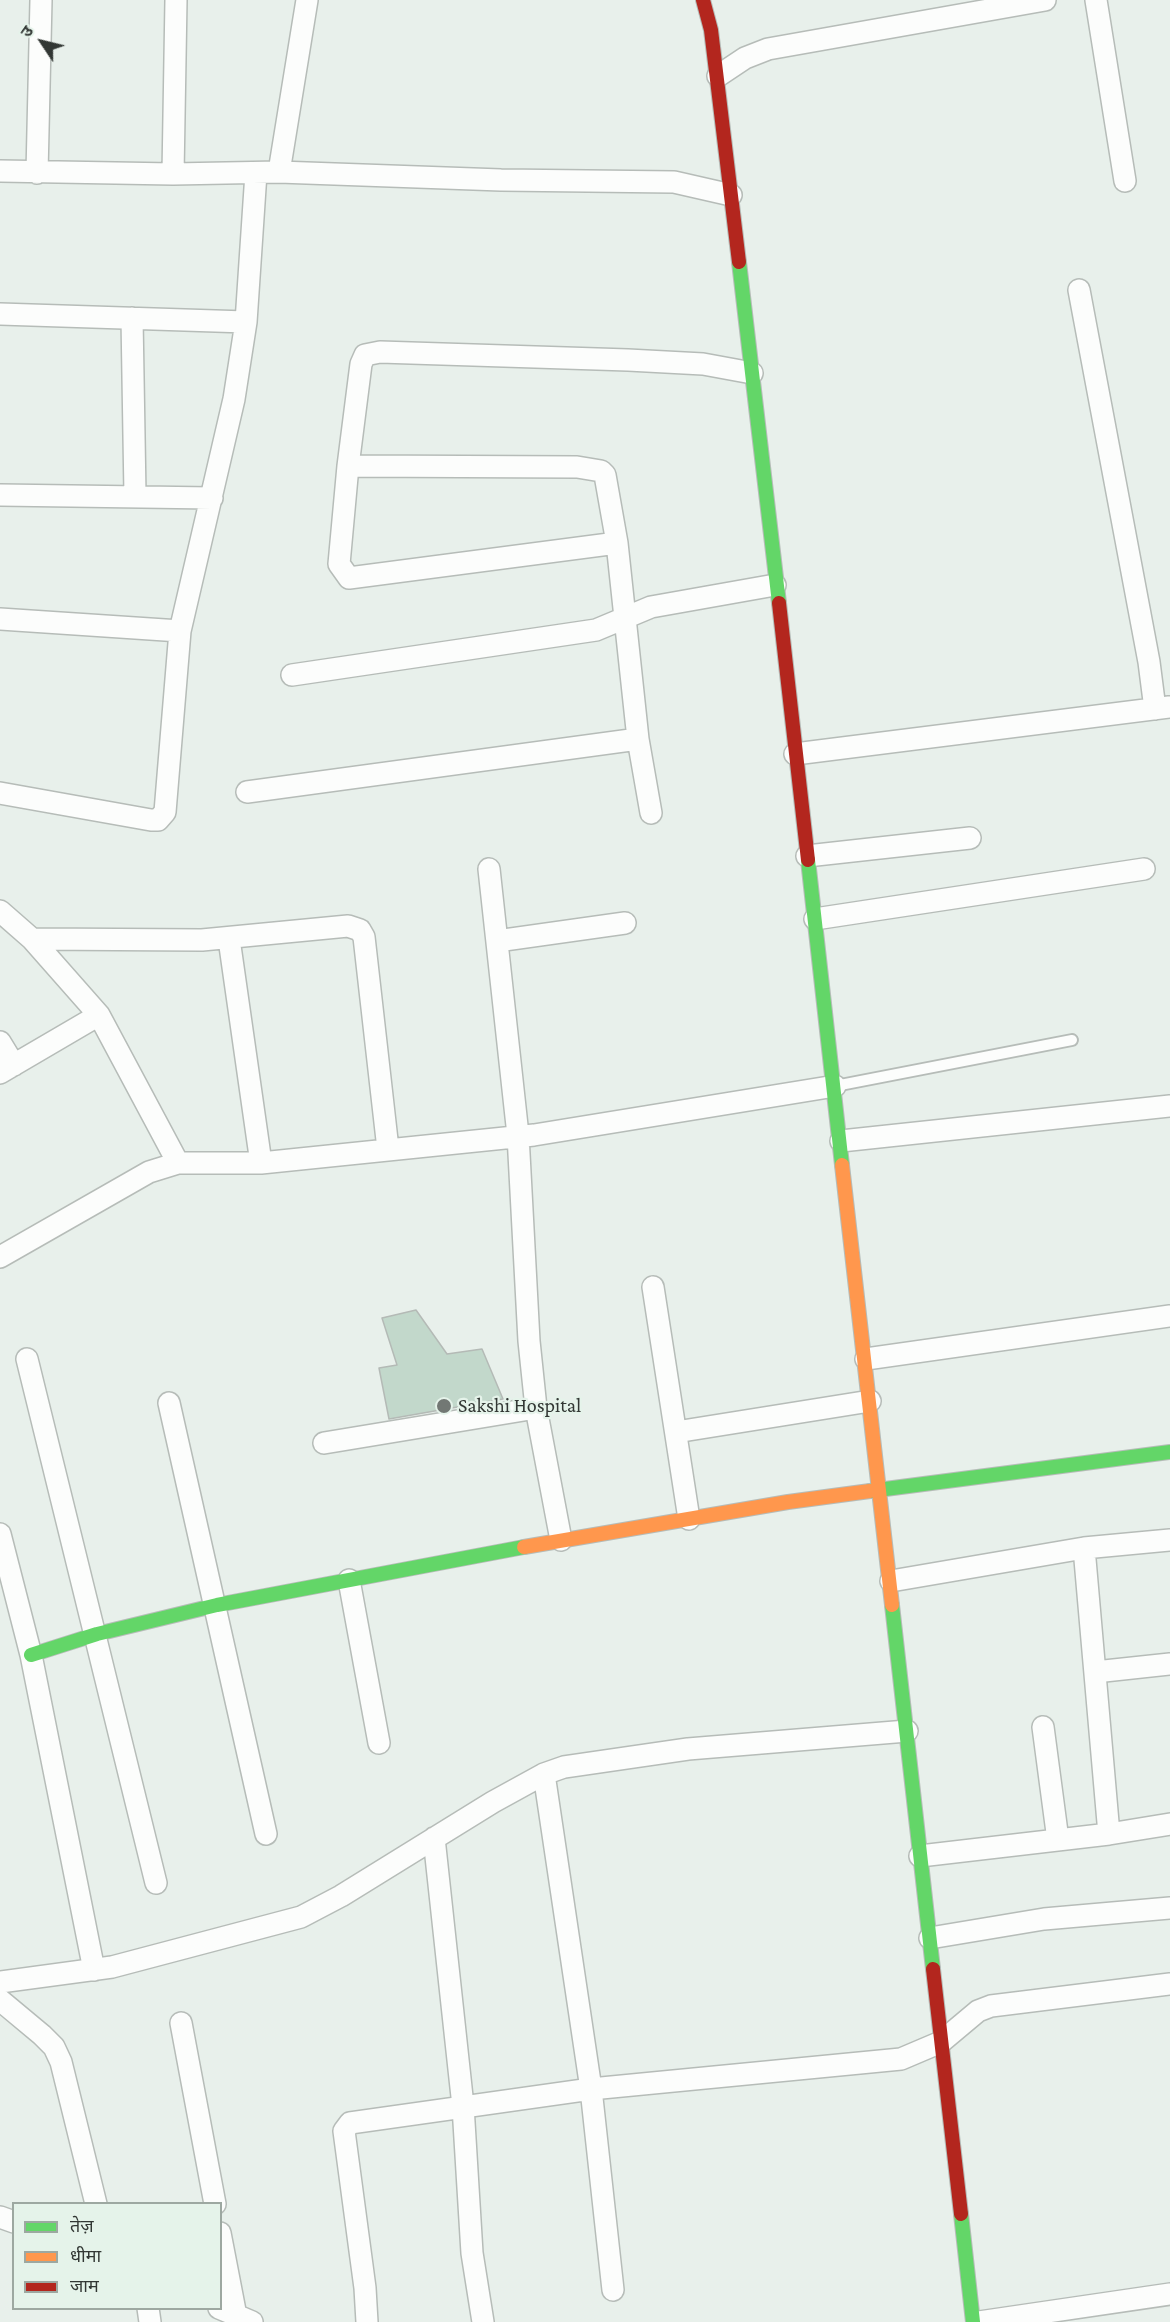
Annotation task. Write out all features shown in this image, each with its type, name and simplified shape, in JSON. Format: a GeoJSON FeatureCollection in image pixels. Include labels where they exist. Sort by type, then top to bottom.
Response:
{"type":"FeatureCollection","features":[{"type":"Feature","properties":{"kind":"main road"},"geometry":{"type":"LineString","coordinates":[[703,0],[711,30],[718,76],[753,373],[775,585],[835,1086],[973,2322]]}},
{"type":"Feature","properties":{"kind":"main road"},"geometry":{"type":"LineString","coordinates":[[711,30],[714,0]]}},
{"type":"Feature","properties":{"kind":"main road"},"geometry":{"type":"LineString","coordinates":[[31,1655],[97,1634],[217,1605],[561,1540],[879,1490],[1170,1452]]}},
{"type":"Feature","properties":{"kind":"street"},"geometry":{"type":"LineString","coordinates":[[37,173],[41,0]]}},
{"type":"Feature","properties":{"kind":"street"},"geometry":{"type":"LineString","coordinates":[[173,174],[177,75],[176,0]]}},
{"type":"Feature","properties":{"kind":"street"},"geometry":{"type":"LineString","coordinates":[[279,172],[307,0]]}},
{"type":"Feature","properties":{"kind":"street"},"geometry":{"type":"LineString","coordinates":[[718,76],[745,58],[768,49],[985,6],[1045,0]]}},
{"type":"Feature","properties":{"kind":"street"},"geometry":{"type":"LineString","coordinates":[[1096,0],[1125,181]]}},
{"type":"Feature","properties":{"kind":"street"},"geometry":{"type":"LineString","coordinates":[[0,171],[173,174],[279,172],[501,180],[674,182],[731,195]]}},
{"type":"Feature","properties":{"kind":"street"},"geometry":{"type":"LineString","coordinates":[[0,793],[151,820],[162,818],[169,783],[180,630],[234,399],[246,322],[256,173]]}},
{"type":"Feature","properties":{"kind":"street"},"geometry":{"type":"LineString","coordinates":[[795,754],[1163,708],[1149,662],[1079,290]]}},
{"type":"Feature","properties":{"kind":"street"},"geometry":{"type":"LineString","coordinates":[[0,314],[246,322]]}},
{"type":"Feature","properties":{"kind":"street"},"geometry":{"type":"LineString","coordinates":[[132,318],[135,495]]}},
{"type":"Feature","properties":{"kind":"street"},"geometry":{"type":"LineString","coordinates":[[617,543],[349,578],[339,564],[348,466],[361,364],[365,355],[372,352],[628,360],[703,364],[753,373]]}},
{"type":"Feature","properties":{"kind":"street"},"geometry":{"type":"LineString","coordinates":[[348,466],[577,467],[601,471],[605,475],[627,615],[638,739],[651,813]]}},
{"type":"Feature","properties":{"kind":"street"},"geometry":{"type":"LineString","coordinates":[[0,495],[135,495],[212,498]]}},
{"type":"Feature","properties":{"kind":"street"},"geometry":{"type":"LineString","coordinates":[[292,675],[596,630],[627,615],[651,607],[775,585]]}},
{"type":"Feature","properties":{"kind":"street"},"geometry":{"type":"LineString","coordinates":[[0,619],[180,630]]}},
{"type":"Feature","properties":{"kind":"street"},"geometry":{"type":"LineString","coordinates":[[247,792],[638,739]]}},
{"type":"Feature","properties":{"kind":"street"},"geometry":{"type":"LineString","coordinates":[[807,856],[970,838]]}},
{"type":"Feature","properties":{"kind":"street"},"geometry":{"type":"LineString","coordinates":[[814,919],[1144,868]]}},
{"type":"Feature","properties":{"kind":"street"},"geometry":{"type":"LineString","coordinates":[[489,869],[518,1136],[529,1341],[536,1408],[561,1540]]}},
{"type":"Feature","properties":{"kind":"street"},"geometry":{"type":"LineString","coordinates":[[0,911],[32,939],[99,1014],[178,1163]]}},
{"type":"Feature","properties":{"kind":"street"},"geometry":{"type":"LineString","coordinates":[[497,941],[625,922]]}},
{"type":"Feature","properties":{"kind":"street"},"geometry":{"type":"LineString","coordinates":[[32,939],[229,939],[348,926],[360,930],[364,937],[388,1149]]}},
{"type":"Feature","properties":{"kind":"street"},"geometry":{"type":"LineString","coordinates":[[229,939],[261,1163]]}},
{"type":"Feature","properties":{"kind":"street"},"geometry":{"type":"LineString","coordinates":[[0,1042],[7,1069],[99,1014]]}},
{"type":"Feature","properties":{"kind":"street"},"geometry":{"type":"LineString","coordinates":[[0,1257],[149,1172],[178,1163],[261,1163],[518,1136],[835,1086]]}},
{"type":"Feature","properties":{"kind":"street"},"geometry":{"type":"LineString","coordinates":[[841,1141],[1170,1106]]}},
{"type":"Feature","properties":{"kind":"street"},"geometry":{"type":"LineString","coordinates":[[653,1287],[689,1519]]}},
{"type":"Feature","properties":{"kind":"street"},"geometry":{"type":"LineString","coordinates":[[866,1359],[1170,1316]]}},
{"type":"Feature","properties":{"kind":"street"},"geometry":{"type":"LineString","coordinates":[[27,1359],[97,1634],[156,1883]]}},
{"type":"Feature","properties":{"kind":"street"},"geometry":{"type":"LineString","coordinates":[[676,1432],[870,1401]]}},
{"type":"Feature","properties":{"kind":"street"},"geometry":{"type":"LineString","coordinates":[[169,1403],[217,1605],[266,1834]]}},
{"type":"Feature","properties":{"kind":"street"},"geometry":{"type":"LineString","coordinates":[[324,1443],[536,1408]]}},
{"type":"Feature","properties":{"kind":"street"},"geometry":{"type":"LineString","coordinates":[[0,1534],[31,1655],[94,1970]]}},
{"type":"Feature","properties":{"kind":"street"},"geometry":{"type":"LineString","coordinates":[[891,1581],[1084,1548],[1170,1540]]}},
{"type":"Feature","properties":{"kind":"street"},"geometry":{"type":"LineString","coordinates":[[1084,1548],[1109,1834]]}},
{"type":"Feature","properties":{"kind":"street"},"geometry":{"type":"LineString","coordinates":[[350,1580],[379,1743]]}},
{"type":"Feature","properties":{"kind":"street"},"geometry":{"type":"LineString","coordinates":[[1095,1672],[1170,1664]]}},
{"type":"Feature","properties":{"kind":"street"},"geometry":{"type":"LineString","coordinates":[[1043,1727],[1058,1840]]}},
{"type":"Feature","properties":{"kind":"street"},"geometry":{"type":"LineString","coordinates":[[0,1982],[94,1970],[300,1917],[341,1896],[434,1838],[544,1774],[583,1762],[688,1749],[907,1731]]}},
{"type":"Feature","properties":{"kind":"street"},"geometry":{"type":"LineString","coordinates":[[544,1774],[591,2089],[614,2290]]}},
{"type":"Feature","properties":{"kind":"street"},"geometry":{"type":"LineString","coordinates":[[920,1856],[1109,1834],[1170,1824]]}},
{"type":"Feature","properties":{"kind":"street"},"geometry":{"type":"LineString","coordinates":[[434,1838],[463,2106],[472,2253],[483,2322]]}},
{"type":"Feature","properties":{"kind":"street"},"geometry":{"type":"LineString","coordinates":[[930,1938],[1016,1923],[1170,1908]]}},
{"type":"Feature","properties":{"kind":"street"},"geometry":{"type":"LineString","coordinates":[[367,2322],[366,2288],[344,2131],[350,2123],[591,2089],[901,2059],[941,2042],[978,2011],[992,2006],[1170,1984]]}},
{"type":"Feature","properties":{"kind":"street"},"geometry":{"type":"LineString","coordinates":[[0,2000],[48,2041],[61,2062],[96,2202]]}},
{"type":"Feature","properties":{"kind":"street"},"geometry":{"type":"LineString","coordinates":[[181,2023],[215,2202]]}},
{"type":"Feature","properties":{"kind":"street"},"geometry":{"type":"LineString","coordinates":[[222,2243],[236,2315]]}},
{"type":"Feature","properties":{"kind":"street"},"geometry":{"type":"LineString","coordinates":[[979,2322],[1170,2294]]}},
{"type":"Feature","properties":{"kind":"lane"},"geometry":{"type":"LineString","coordinates":[[835,1086],[1072,1040]]}},
{"type":"Feature","properties":{"kind":"building"},"geometry":{"type":"Polygon","coordinates":[[[416,1310],[447,1354],[482,1349],[503,1399],[389,1419],[379,1368],[397,1365],[382,1318],[416,1310]]]}},
{"type":"Feature","properties":{"kind":"traffic: fast"},"geometry":{"type":"LineString","coordinates":[[739,262],[779,603]]}},
{"type":"Feature","properties":{"kind":"traffic: fast"},"geometry":{"type":"LineString","coordinates":[[808,860],[842,1165]]}},
{"type":"Feature","properties":{"kind":"traffic: fast"},"geometry":{"type":"LineString","coordinates":[[870,1491],[1170,1452]]}},
{"type":"Feature","properties":{"kind":"traffic: fast"},"geometry":{"type":"LineString","coordinates":[[31,1655],[97,1634],[217,1605],[524,1547]]}},
{"type":"Feature","properties":{"kind":"traffic: fast"},"geometry":{"type":"LineString","coordinates":[[892,1605],[933,1969]]}},
{"type":"Feature","properties":{"kind":"traffic: fast"},"geometry":{"type":"LineString","coordinates":[[961,2214],[973,2322]]}},
{"type":"Feature","properties":{"kind":"traffic: slow"},"geometry":{"type":"LineString","coordinates":[[842,1165],[892,1605]]}},
{"type":"Feature","properties":{"kind":"traffic: slow"},"geometry":{"type":"LineString","coordinates":[[524,1547],[788,1502],[870,1491]]}},
{"type":"Feature","properties":{"kind":"traffic: jam"},"geometry":{"type":"LineString","coordinates":[[703,0],[711,30],[739,262]]}},
{"type":"Feature","properties":{"kind":"traffic: jam"},"geometry":{"type":"LineString","coordinates":[[779,603],[808,860]]}},
{"type":"Feature","properties":{"kind":"traffic: jam"},"geometry":{"type":"LineString","coordinates":[[933,1969],[961,2214]]}},
{"type":"Feature","properties":{"kind":"place","name":"Sakshi Hospital"},"geometry":{"type":"Point","coordinates":[444,1406]}}]}
